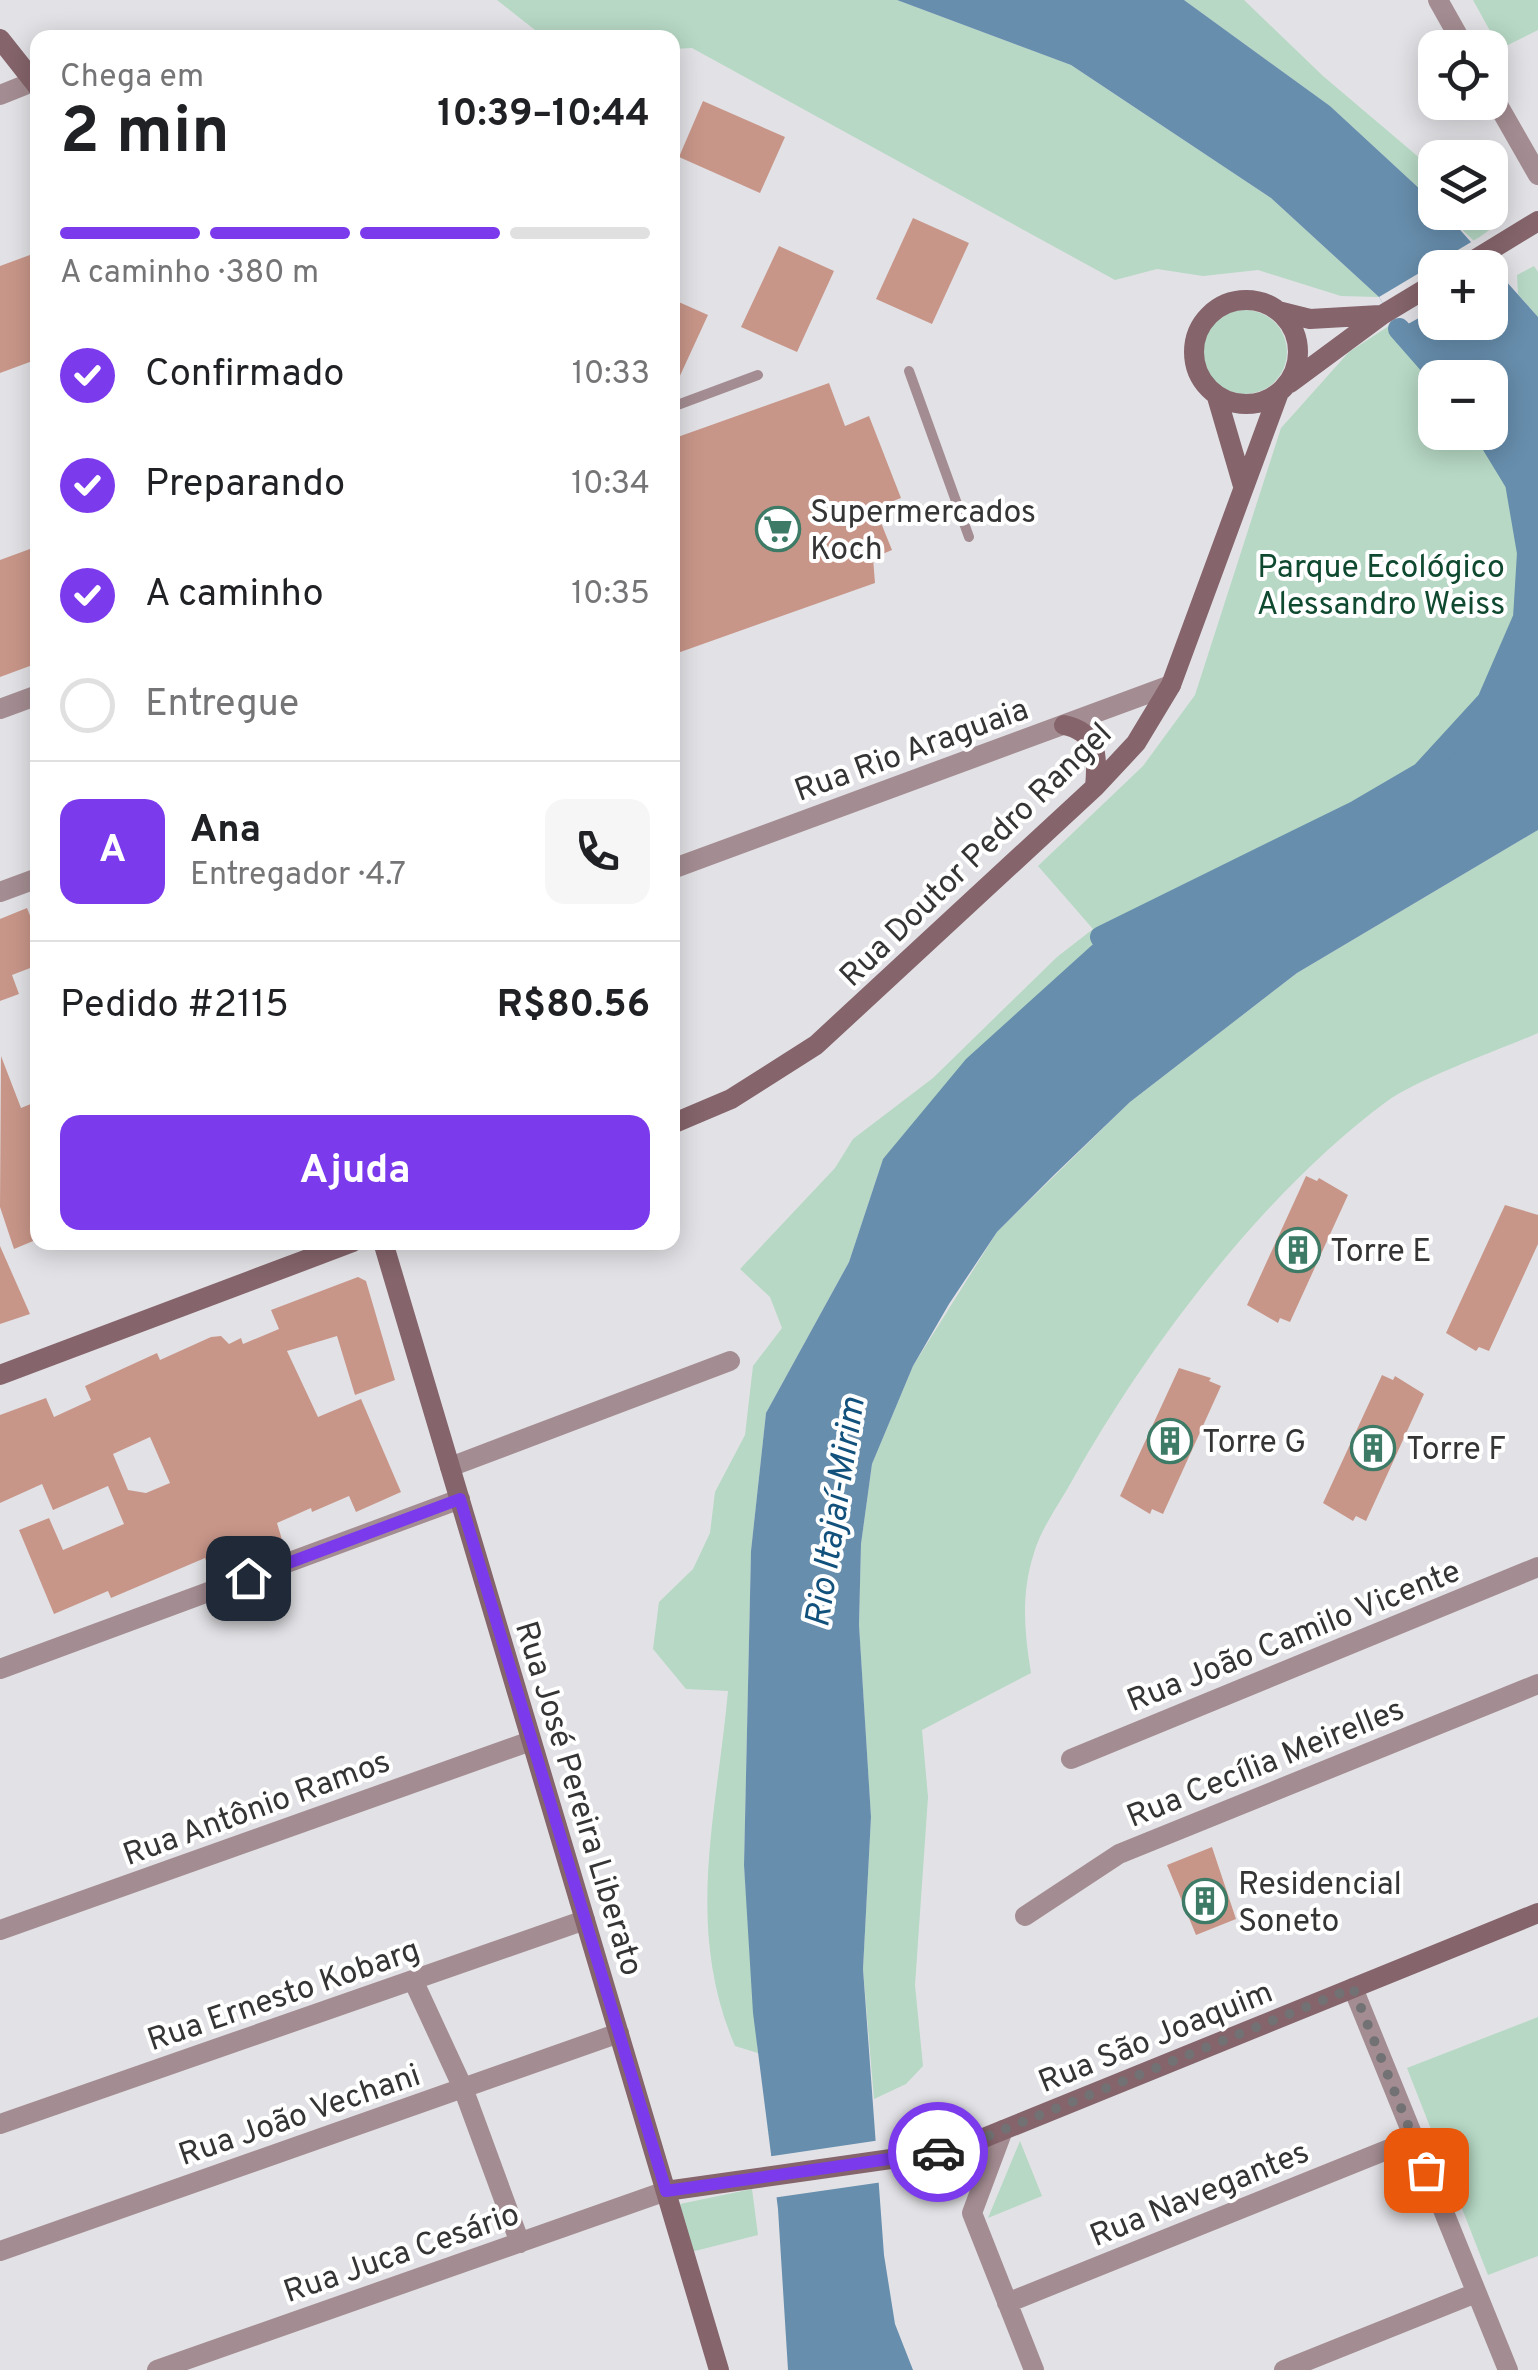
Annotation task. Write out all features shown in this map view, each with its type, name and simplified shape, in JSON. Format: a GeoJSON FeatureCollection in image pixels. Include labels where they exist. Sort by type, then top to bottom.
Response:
{"type":"FeatureCollection","features":[{"type":"Feature","properties":{"kind":"main road"},"geometry":{"type":"LineString","coordinates":[[0,39],[30,76]]}},
{"type":"Feature","properties":{"kind":"main road"},"geometry":{"type":"LineString","coordinates":[[1490,250],[1538,221]]}},
{"type":"Feature","properties":{"kind":"main road"},"geometry":{"type":"LineString","coordinates":[[1283,390],[1299,354],[1290,322],[1278,311],[1262,302],[1227,303],[1200,326],[1193,357],[1205,386],[1217,396],[1246,405],[1283,390],[1385,313],[1418,293]]}},
{"type":"Feature","properties":{"kind":"main road"},"geometry":{"type":"LineString","coordinates":[[1278,311],[1339,320],[1385,313]]}},
{"type":"Feature","properties":{"kind":"main road","name":"Rua Doutor Pedro Rangel"},"geometry":{"type":"LineString","coordinates":[[680,1121],[732,1100],[816,1044],[1095,787],[1136,743],[1171,685],[1242,486],[1283,390]]}},
{"type":"Feature","properties":{"kind":"main road"},"geometry":{"type":"LineString","coordinates":[[1217,396],[1242,486]]}},
{"type":"Feature","properties":{"kind":"main road"},"geometry":{"type":"LineString","coordinates":[[1064,725],[1080,728],[1094,745],[1098,756],[1095,787]]}},
{"type":"Feature","properties":{"kind":"main road"},"geometry":{"type":"LineString","coordinates":[[0,1376],[333,1250]]}},
{"type":"Feature","properties":{"kind":"main road","name":"Rua José Pereira Liberato"},"geometry":{"type":"LineString","coordinates":[[385,1250],[719,2370]]}},
{"type":"Feature","properties":{"kind":"main road","name":"Rua São Joaquim"},"geometry":{"type":"LineString","coordinates":[[666,2191],[966,2145],[1538,1913]]}},
{"type":"Feature","properties":{"kind":"street"},"geometry":{"type":"LineString","coordinates":[[1438,0],[1455,30]]}},
{"type":"Feature","properties":{"kind":"street"},"geometry":{"type":"LineString","coordinates":[[0,94],[30,86]]}},
{"type":"Feature","properties":{"kind":"street"},"geometry":{"type":"LineString","coordinates":[[1507,120],[1538,175]]}},
{"type":"Feature","properties":{"kind":"street","name":"Rua Rio Araguaia"},"geometry":{"type":"LineString","coordinates":[[680,866],[1171,685]]}},
{"type":"Feature","properties":{"kind":"street"},"geometry":{"type":"LineString","coordinates":[[0,709],[30,698]]}},
{"type":"Feature","properties":{"kind":"street"},"geometry":{"type":"LineString","coordinates":[[0,892],[30,881]]}},
{"type":"Feature","properties":{"kind":"street"},"geometry":{"type":"LineString","coordinates":[[450,1467],[730,1361]]}},
{"type":"Feature","properties":{"kind":"street"},"geometry":{"type":"LineString","coordinates":[[0,1669],[460,1499]]}},
{"type":"Feature","properties":{"kind":"street","name":"Rua João Camilo Vicente"},"geometry":{"type":"LineString","coordinates":[[1071,1758],[1538,1567]]}},
{"type":"Feature","properties":{"kind":"street","name":"Rua Cecília Meirelles"},"geometry":{"type":"LineString","coordinates":[[1024,1916],[1120,1854],[1538,1684]]}},
{"type":"Feature","properties":{"kind":"street","name":"Rua Antônio Ramos"},"geometry":{"type":"LineString","coordinates":[[0,1930],[532,1741]]}},
{"type":"Feature","properties":{"kind":"street","name":"Rua Ernesto Kobarg"},"geometry":{"type":"LineString","coordinates":[[0,2124],[585,1920]]}},
{"type":"Feature","properties":{"kind":"street"},"geometry":{"type":"LineString","coordinates":[[413,1980],[464,2088],[520,2242]]}},
{"type":"Feature","properties":{"kind":"street"},"geometry":{"type":"LineString","coordinates":[[1353,1988],[1508,2370]]}},
{"type":"Feature","properties":{"kind":"street","name":"Rua João Vechani"},"geometry":{"type":"LineString","coordinates":[[0,2251],[618,2033]]}},
{"type":"Feature","properties":{"kind":"street"},"geometry":{"type":"LineString","coordinates":[[1003,2130],[972,2213],[1034,2370]]}},
{"type":"Feature","properties":{"kind":"street","name":"Rua Navegantes"},"geometry":{"type":"LineString","coordinates":[[1007,2303],[1414,2139]]}},
{"type":"Feature","properties":{"kind":"street"},"geometry":{"type":"LineString","coordinates":[[966,2145],[974,2147],[978,2155],[984,2181]]}},
{"type":"Feature","properties":{"kind":"street","name":"Rua Juca Cesário"},"geometry":{"type":"LineString","coordinates":[[157,2370],[666,2191]]}},
{"type":"Feature","properties":{"kind":"street"},"geometry":{"type":"LineString","coordinates":[[1284,2370],[1476,2293]]}},
{"type":"Feature","properties":{"kind":"lane"},"geometry":{"type":"LineString","coordinates":[[908,371],[969,537]]}},
{"type":"Feature","properties":{"kind":"lane"},"geometry":{"type":"LineString","coordinates":[[680,404],[758,375]]}},
{"type":"Feature","properties":{"kind":"green space"},"geometry":{"type":"Polygon","coordinates":[[[497,0],[897,0],[1071,65],[1271,198],[1379,297],[1341,296],[1258,270],[1203,276],[1157,269],[1115,280],[692,48],[680,49],[680,30],[535,30],[497,0]]]}},
{"type":"Feature","properties":{"kind":"green space"},"geometry":{"type":"Polygon","coordinates":[[[1184,0],[1244,0],[1323,76],[1418,157],[1418,187],[1330,106],[1184,0]]]}},
{"type":"Feature","properties":{"kind":"green space"},"geometry":{"type":"Polygon","coordinates":[[[1473,0],[1538,0],[1538,30],[1508,45],[1508,30],[1490,30],[1473,0]]]}},
{"type":"Feature","properties":{"kind":"green space"},"geometry":{"type":"Polygon","coordinates":[[[1463,230],[1489,230],[1474,241],[1463,230]]]}},
{"type":"Feature","properties":{"kind":"green space"},"geometry":{"type":"Polygon","coordinates":[[[1534,266],[1538,272],[1538,317],[1518,294],[1517,275],[1534,266]]]}},
{"type":"Feature","properties":{"kind":"green space"},"geometry":{"type":"Polygon","coordinates":[[[1245,310],[1261,313],[1275,322],[1284,336],[1284,368],[1275,382],[1261,391],[1245,394],[1229,391],[1215,382],[1206,368],[1203,352],[1206,336],[1215,322],[1229,313],[1245,310]]]}},
{"type":"Feature","properties":{"kind":"green space","name":"Parque Ecológico Alessandro Weiss"},"geometry":{"type":"Polygon","coordinates":[[[1395,322],[1427,360],[1418,360],[1418,450],[1496,450],[1516,483],[1528,553],[1524,618],[1488,701],[1422,773],[1357,811],[1101,937],[883,1159],[849,1262],[766,1413],[751,1551],[744,1865],[758,2053],[735,2046],[720,2002],[707,1914],[712,1826],[728,1691],[686,1689],[653,1649],[659,1602],[693,1569],[710,1533],[715,1492],[745,1435],[753,1366],[782,1328],[770,1297],[740,1269],[835,1168],[853,1139],[933,1078],[1057,957],[1093,929],[1038,866],[1143,766],[1195,695],[1281,428],[1349,352],[1395,322]]]}},
{"type":"Feature","properties":{"kind":"green space"},"geometry":{"type":"Polygon","coordinates":[[[1538,830],[1538,1033],[1438,1074],[1386,1102],[1340,1139],[1252,1226],[1136,1377],[1041,1534],[1025,1597],[1031,1673],[922,1730],[928,1797],[915,1985],[923,2066],[906,2084],[874,2099],[863,1969],[871,1817],[859,1626],[861,1544],[872,1464],[913,1366],[997,1232],[1130,1102],[1297,973],[1538,830]]]}},
{"type":"Feature","properties":{"kind":"green space"},"geometry":{"type":"Polygon","coordinates":[[[1538,2017],[1538,2256],[1488,2275],[1407,2068],[1538,2017]]]}},
{"type":"Feature","properties":{"kind":"green space"},"geometry":{"type":"Polygon","coordinates":[[[1020,2141],[1042,2196],[988,2218],[1020,2141]]]}},
{"type":"Feature","properties":{"kind":"green space"},"geometry":{"type":"Polygon","coordinates":[[[752,2189],[758,2235],[691,2252],[680,2204],[752,2189]]]}},
{"type":"Feature","properties":{"kind":"water","name":"Rio Itajaí-Mirim"},"geometry":{"type":"Polygon","coordinates":[[[897,0],[1184,0],[1330,106],[1418,187],[1418,230],[1460,230],[1478,250],[1418,250],[1418,340],[1508,340],[1508,283],[1538,317],[1538,830],[1297,973],[1130,1102],[997,1232],[913,1366],[872,1464],[861,1544],[859,1625],[871,1817],[863,1969],[884,2255],[895,2324],[913,2370],[788,2370],[778,2209],[753,2013],[744,1865],[751,1551],[766,1413],[849,1262],[883,1159],[966,1059],[1101,937],[1357,811],[1422,773],[1488,701],[1524,618],[1528,553],[1516,483],[1496,450],[1508,450],[1508,360],[1427,360],[1399,329],[1379,297],[1271,198],[1071,65],[897,0]]]}},
{"type":"Feature","properties":{"kind":"pier"},"geometry":{"type":"Polygon","coordinates":[[[1478,238],[1488,250],[1458,250],[1478,238]]]}},
{"type":"Feature","properties":{"kind":"pier"},"geometry":{"type":"Polygon","coordinates":[[[1418,274],[1418,318],[1399,329],[1379,297],[1418,274]]]}},
{"type":"Feature","properties":{"kind":"pier"},"geometry":{"type":"Polygon","coordinates":[[[881,2140],[883,2182],[772,2198],[766,2157],[881,2140]]]}},
{"type":"Feature","properties":{"kind":"building"},"geometry":{"type":"Polygon","coordinates":[[[703,101],[785,137],[760,193],[680,155],[703,101]]]}},
{"type":"Feature","properties":{"kind":"building"},"geometry":{"type":"Polygon","coordinates":[[[913,218],[969,243],[932,324],[876,299],[913,218]]]}},
{"type":"Feature","properties":{"kind":"building"},"geometry":{"type":"Polygon","coordinates":[[[779,246],[834,271],[797,352],[741,327],[779,246]]]}},
{"type":"Feature","properties":{"kind":"building"},"geometry":{"type":"Polygon","coordinates":[[[30,255],[30,362],[0,373],[0,266],[30,255]]]}},
{"type":"Feature","properties":{"kind":"building"},"geometry":{"type":"Polygon","coordinates":[[[680,303],[708,315],[680,376],[680,303]]]}},
{"type":"Feature","properties":{"kind":"building","name":"Supermercados Koch"},"geometry":{"type":"Polygon","coordinates":[[[829,383],[845,426],[869,416],[901,498],[875,508],[892,550],[873,558],[875,583],[680,652],[680,436],[829,383]]]}},
{"type":"Feature","properties":{"kind":"building"},"geometry":{"type":"Polygon","coordinates":[[[30,549],[30,666],[0,677],[0,560],[30,549]]]}},
{"type":"Feature","properties":{"kind":"building"},"geometry":{"type":"Polygon","coordinates":[[[27,908],[30,916],[30,968],[12,975],[19,994],[0,1001],[0,919],[27,908]]]}},
{"type":"Feature","properties":{"kind":"building"},"geometry":{"type":"Polygon","coordinates":[[[1,1056],[21,1108],[30,1104],[30,1242],[14,1249],[0,1207],[1,1056]]]}},
{"type":"Feature","properties":{"kind":"building","name":"Torre E"},"geometry":{"type":"Polygon","coordinates":[[[1306,1176],[1317,1181],[1319,1178],[1348,1195],[1290,1322],[1280,1318],[1278,1323],[1247,1305],[1306,1176]]]}},
{"type":"Feature","properties":{"kind":"building"},"geometry":{"type":"Polygon","coordinates":[[[1505,1205],[1538,1215],[1538,1244],[1489,1351],[1479,1347],[1476,1351],[1446,1333],[1505,1205]]]}},
{"type":"Feature","properties":{"kind":"building"},"geometry":{"type":"Polygon","coordinates":[[[0,1246],[30,1314],[0,1324],[0,1246]]]}},
{"type":"Feature","properties":{"kind":"building"},"geometry":{"type":"Polygon","coordinates":[[[358,1277],[366,1281],[395,1380],[355,1395],[337,1336],[287,1351],[318,1417],[361,1399],[401,1492],[356,1512],[349,1496],[312,1512],[311,1508],[277,1523],[283,1543],[252,1556],[249,1547],[207,1564],[205,1558],[111,1598],[108,1591],[54,1614],[19,1530],[49,1518],[63,1550],[124,1524],[108,1486],[53,1510],[42,1484],[0,1503],[0,1415],[46,1398],[54,1417],[91,1400],[85,1386],[157,1353],[160,1360],[211,1337],[221,1336],[229,1344],[241,1338],[243,1344],[279,1329],[271,1310],[358,1277]],[[150,1437],[113,1454],[128,1490],[146,1493],[170,1483],[150,1437]]]}},
{"type":"Feature","properties":{"kind":"building","name":"Torre G"},"geometry":{"type":"Polygon","coordinates":[[[1179,1368],[1211,1378],[1209,1381],[1221,1386],[1163,1514],[1152,1509],[1150,1514],[1120,1496],[1179,1368]]]}},
{"type":"Feature","properties":{"kind":"building","name":"Torre F"},"geometry":{"type":"Polygon","coordinates":[[[1382,1375],[1393,1380],[1395,1376],[1424,1394],[1366,1521],[1356,1516],[1353,1521],[1323,1503],[1382,1375]]]}},
{"type":"Feature","properties":{"kind":"building","name":"Residencial Soneto"},"geometry":{"type":"Polygon","coordinates":[[[1212,1847],[1236,1919],[1196,1935],[1167,1865],[1212,1847]]]}},
{"type":"Feature","properties":{"kind":"waterway"},"geometry":{"type":"LineString","coordinates":[[1399,329],[1426,360]]}},
{"type":"Feature","properties":{"kind":"waterway"},"geometry":{"type":"LineString","coordinates":[[1101,937],[1357,811],[1422,773],[1488,701],[1524,618],[1528,553],[1516,483],[1496,450]]}},
{"type":"Feature","properties":{"kind":"way so far"},"geometry":{"type":"LineString","coordinates":[[938,2152],[954,2150],[1353,1988],[1426,2170]]}},
{"type":"Feature","properties":{"kind":"place","name":"Supermercados Koch"},"geometry":{"type":"Point","coordinates":[778,529]}},
{"type":"Feature","properties":{"kind":"place","name":"Torre E"},"geometry":{"type":"Point","coordinates":[1298,1250]}},
{"type":"Feature","properties":{"kind":"place","name":"Torre G"},"geometry":{"type":"Point","coordinates":[1170,1441]}},
{"type":"Feature","properties":{"kind":"place","name":"Torre F"},"geometry":{"type":"Point","coordinates":[1373,1448]}},
{"type":"Feature","properties":{"kind":"place","name":"Residencial Soneto"},"geometry":{"type":"Point","coordinates":[1205,1901]}},
{"type":"Feature","properties":{"kind":"route"},"geometry":{"type":"LineString","coordinates":[[248,1578],[460,1499],[666,2191],[938,2152]]}}]}
